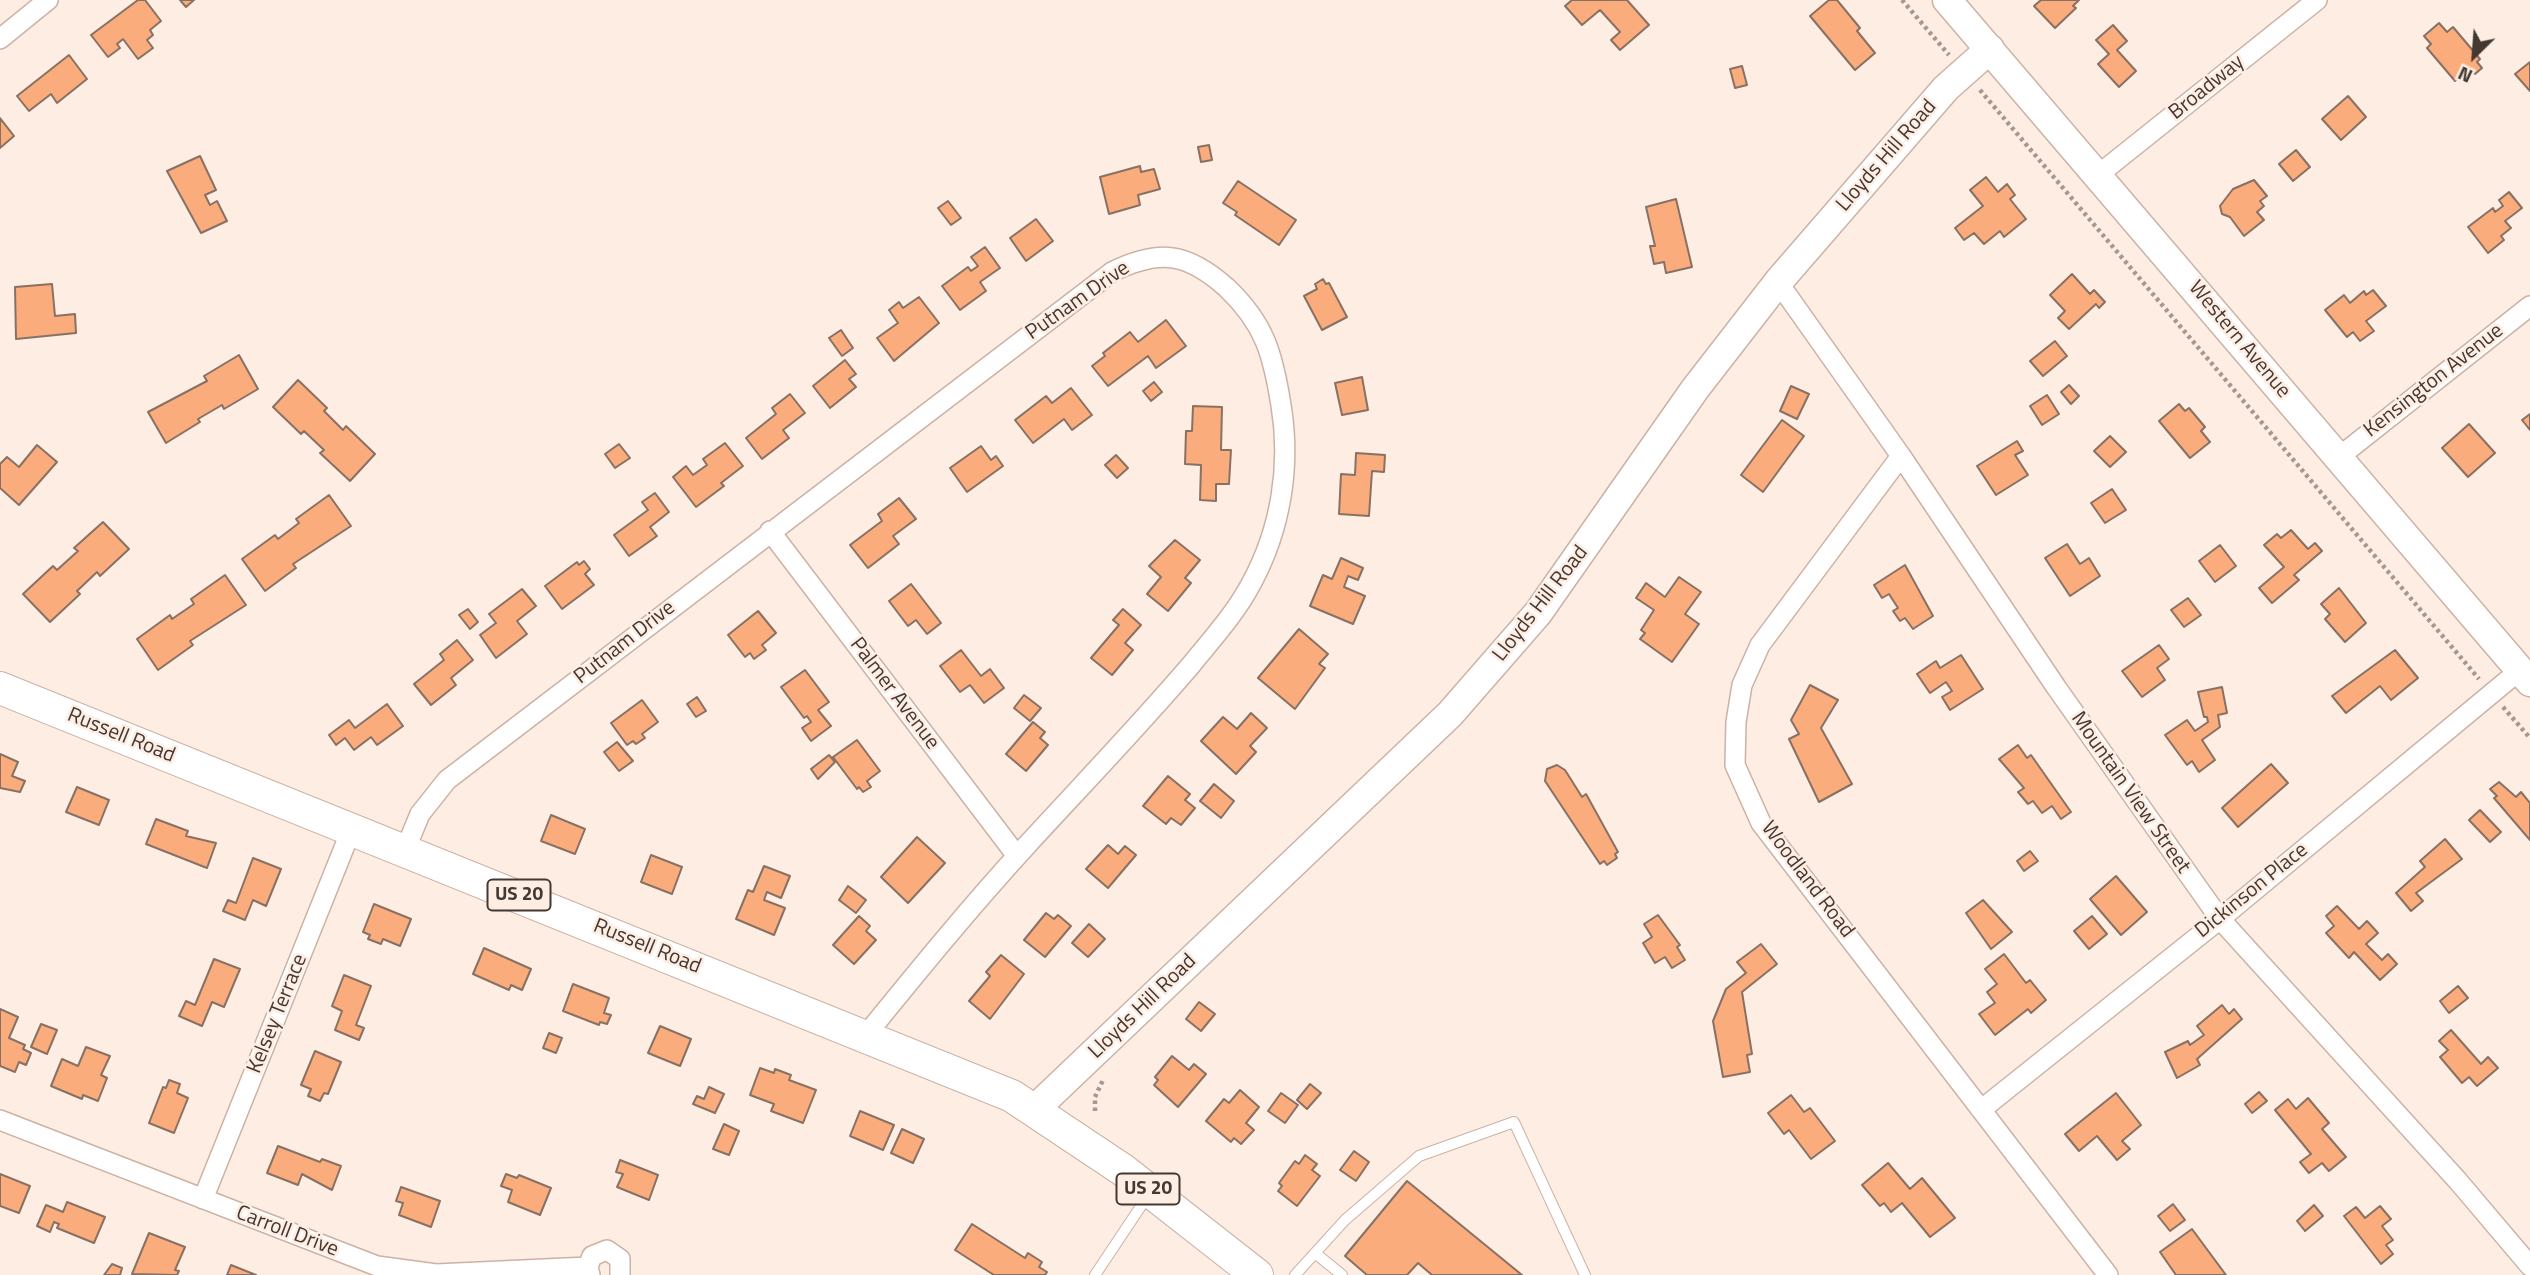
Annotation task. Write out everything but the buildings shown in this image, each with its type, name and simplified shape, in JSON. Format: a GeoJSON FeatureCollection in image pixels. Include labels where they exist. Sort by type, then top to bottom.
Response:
{"type":"FeatureCollection","features":[{"type":"Feature","properties":{"kind":"main road","name":"Western Avenue"},"geometry":{"type":"LineString","coordinates":[[1947,0],[2525,676]]}},
{"type":"Feature","properties":{"kind":"main road","name":"Lloyds Hill Road"},"geometry":{"type":"LineString","coordinates":[[1035,1109],[1450,714],[1496,664],[1538,614],[1695,389],[1778,282],[1923,113],[1963,70],[1990,49]]}},
{"type":"Feature","properties":{"kind":"main road","name":"Russell Road"},"geometry":{"type":"LineString","coordinates":[[0,688],[985,1084],[1035,1109],[1151,1191],[1257,1275]]}},
{"type":"Feature","properties":{"kind":"street"},"geometry":{"type":"LineString","coordinates":[[0,39],[48,0]]}},
{"type":"Feature","properties":{"kind":"street","name":"Broadway"},"geometry":{"type":"LineString","coordinates":[[2098,175],[2317,0]]}},
{"type":"Feature","properties":{"kind":"street","name":"Putnam Drive"},"geometry":{"type":"LineString","coordinates":[[405,849],[420,814],[447,780],[1112,272],[1137,260],[1166,257],[1197,267],[1226,287],[1256,319],[1269,346],[1276,372],[1287,446],[1280,504],[1257,573],[1226,621],[1147,717],[1017,856],[866,1035]]}},
{"type":"Feature","properties":{"kind":"street","name":"Mountain View Street"},"geometry":{"type":"LineString","coordinates":[[1778,282],[1901,456],[2056,687],[2220,919],[2458,1181],[2530,1266]]}},
{"type":"Feature","properties":{"kind":"street","name":"Kensington Avenue"},"geometry":{"type":"LineString","coordinates":[[2339,457],[2530,306]]}},
{"type":"Feature","properties":{"kind":"street","name":"Woodland Road"},"geometry":{"type":"LineString","coordinates":[[1901,456],[1760,645],[1742,685],[1736,722],[1735,765],[1762,823],[2108,1275]]}},
{"type":"Feature","properties":{"kind":"street","name":"Palmer Avenue"},"geometry":{"type":"LineString","coordinates":[[770,531],[1017,856]]}},
{"type":"Feature","properties":{"kind":"street","name":"Dickinson Place"},"geometry":{"type":"LineString","coordinates":[[1982,1109],[2220,919],[2491,693],[2525,676]]}},
{"type":"Feature","properties":{"kind":"street","name":"Kelsey Terrace"},"geometry":{"type":"LineString","coordinates":[[203,1199],[352,828]]}},
{"type":"Feature","properties":{"kind":"street","name":"Carroll Drive"},"geometry":{"type":"LineString","coordinates":[[0,1120],[359,1260],[397,1271],[436,1275],[589,1271],[592,1256],[607,1250],[620,1259],[620,1275]]}},
{"type":"Feature","properties":{"kind":"lane"},"geometry":{"type":"LineString","coordinates":[[1295,1275],[1345,1220],[1419,1156],[1514,1122],[1586,1275]]}},
{"type":"Feature","properties":{"kind":"lane"},"geometry":{"type":"LineString","coordinates":[[1094,1275],[1151,1191]]}},
{"type":"Feature","properties":{"kind":"lane"},"geometry":{"type":"LineString","coordinates":[[1315,1252],[1342,1275]]}},
{"type":"Feature","properties":{"kind":"path"},"geometry":{"type":"LineString","coordinates":[[1902,0],[1941,45]]}},
{"type":"Feature","properties":{"kind":"path"},"geometry":{"type":"LineString","coordinates":[[1976,86],[2530,738]]}}]}
